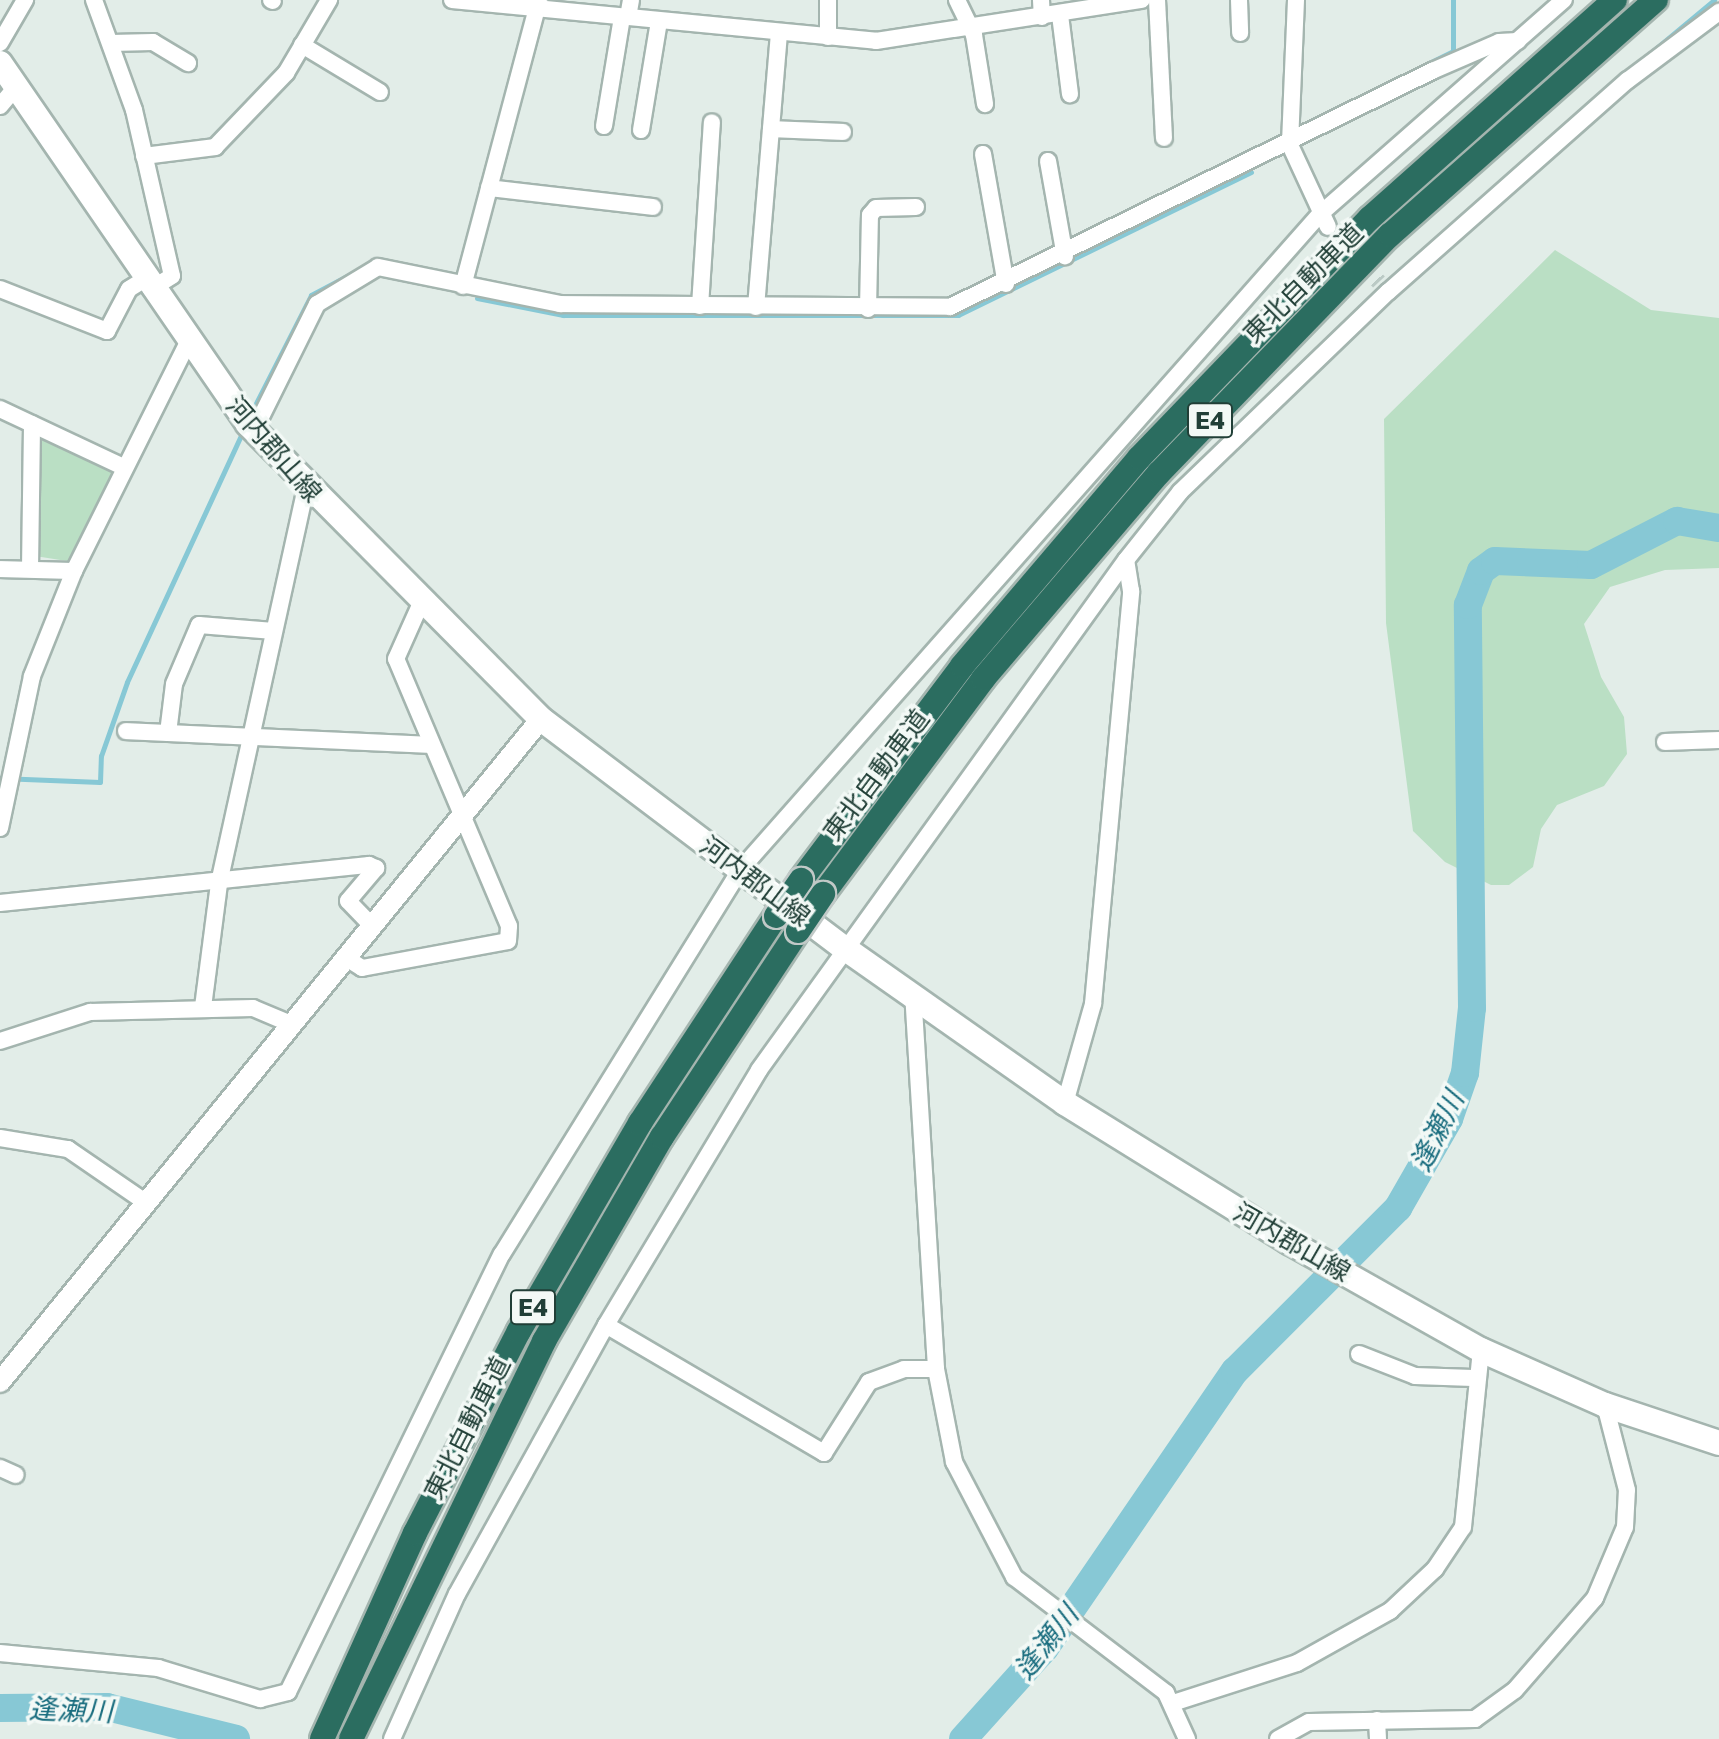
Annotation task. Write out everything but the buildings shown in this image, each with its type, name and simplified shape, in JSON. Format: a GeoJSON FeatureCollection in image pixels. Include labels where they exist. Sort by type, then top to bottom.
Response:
{"type":"FeatureCollection","features":[{"type":"Feature","properties":{"kind":"highway","name":"東北自動車道"},"geometry":{"type":"LineString","coordinates":[[326,1730],[519,1331],[640,1123],[801,880],[962,666],[1139,458],[1370,218],[1615,0]]}},
{"type":"Feature","properties":{"kind":"highway","name":"東北自動車道"},"geometry":{"type":"LineString","coordinates":[[353,1733],[544,1341],[662,1137],[823,894],[983,679],[1159,473],[1390,235],[1656,0]]}},
{"type":"Feature","properties":{"kind":"main road","name":"河内郡山線"},"geometry":{"type":"LineString","coordinates":[[0,63],[187,344],[248,423],[306,488],[541,719],[843,947],[913,990],[1065,1103],[1289,1242],[1481,1350],[1605,1405],[1719,1443]]}},
{"type":"Feature","properties":{"kind":"street"},"geometry":{"type":"LineString","coordinates":[[0,43],[25,0]]}},
{"type":"Feature","properties":{"kind":"street"},"geometry":{"type":"LineString","coordinates":[[0,289],[107,331],[129,289],[172,276],[144,156],[111,43],[94,0]]}},
{"type":"Feature","properties":{"kind":"street"},"geometry":{"type":"LineString","coordinates":[[144,156],[215,147],[286,73],[329,0]]}},
{"type":"Feature","properties":{"kind":"street"},"geometry":{"type":"LineString","coordinates":[[452,0],[538,6],[779,33],[915,39],[1041,8],[1060,15],[1142,0]]}},
{"type":"Feature","properties":{"kind":"street"},"geometry":{"type":"LineString","coordinates":[[604,126],[631,0]]}},
{"type":"Feature","properties":{"kind":"street"},"geometry":{"type":"LineString","coordinates":[[828,0],[828,37]]}},
{"type":"Feature","properties":{"kind":"street"},"geometry":{"type":"LineString","coordinates":[[957,0],[970,27],[985,104]]}},
{"type":"Feature","properties":{"kind":"street"},"geometry":{"type":"LineString","coordinates":[[1157,0],[1164,138]]}},
{"type":"Feature","properties":{"kind":"street"},"geometry":{"type":"LineString","coordinates":[[1239,0],[1240,33]]}},
{"type":"Feature","properties":{"kind":"street"},"geometry":{"type":"LineString","coordinates":[[1296,0],[1290,145],[1323,221]]}},
{"type":"Feature","properties":{"kind":"street"},"geometry":{"type":"LineString","coordinates":[[0,1653],[158,1668],[260,1699],[288,1692],[502,1254],[740,870],[1323,221],[1564,0]]}},
{"type":"Feature","properties":{"kind":"street"},"geometry":{"type":"LineString","coordinates":[[463,286],[538,6]]}},
{"type":"Feature","properties":{"kind":"street"},"geometry":{"type":"LineString","coordinates":[[392,1739],[457,1594],[606,1325],[843,947],[1126,560],[1180,492],[1383,287],[1628,80],[1719,12]]}},
{"type":"Feature","properties":{"kind":"street"},"geometry":{"type":"LineString","coordinates":[[1060,15],[1070,94]]}},
{"type":"Feature","properties":{"kind":"street"},"geometry":{"type":"LineString","coordinates":[[641,130],[659,21]]}},
{"type":"Feature","properties":{"kind":"street"},"geometry":{"type":"LineString","coordinates":[[756,307],[779,33]]}},
{"type":"Feature","properties":{"kind":"street"},"geometry":{"type":"LineString","coordinates":[[248,423],[317,304],[331,291],[384,266],[463,286],[560,304],[868,309],[950,307],[1065,256],[1432,71],[1499,42],[1518,41]]}},
{"type":"Feature","properties":{"kind":"street"},"geometry":{"type":"LineString","coordinates":[[111,43],[153,42],[188,63]]}},
{"type":"Feature","properties":{"kind":"street"},"geometry":{"type":"LineString","coordinates":[[302,45],[380,92]]}},
{"type":"Feature","properties":{"kind":"street"},"geometry":{"type":"LineString","coordinates":[[0,106],[16,87]]}},
{"type":"Feature","properties":{"kind":"street"},"geometry":{"type":"LineString","coordinates":[[700,306],[712,122]]}},
{"type":"Feature","properties":{"kind":"street"},"geometry":{"type":"LineString","coordinates":[[771,129],[843,132]]}},
{"type":"Feature","properties":{"kind":"street"},"geometry":{"type":"LineString","coordinates":[[983,154],[1006,284]]}},
{"type":"Feature","properties":{"kind":"street"},"geometry":{"type":"LineString","coordinates":[[1048,161],[1065,256]]}},
{"type":"Feature","properties":{"kind":"street"},"geometry":{"type":"LineString","coordinates":[[489,188],[653,207]]}},
{"type":"Feature","properties":{"kind":"street"},"geometry":{"type":"LineString","coordinates":[[868,309],[870,215],[876,208],[916,207]]}},
{"type":"Feature","properties":{"kind":"street"},"geometry":{"type":"LineString","coordinates":[[0,828],[6,777],[32,676],[74,571],[123,467],[187,344]]}},
{"type":"Feature","properties":{"kind":"street"},"geometry":{"type":"LineString","coordinates":[[0,409],[123,467]]}},
{"type":"Feature","properties":{"kind":"street"},"geometry":{"type":"LineString","coordinates":[[30,569],[32,424]]}},
{"type":"Feature","properties":{"kind":"street"},"geometry":{"type":"LineString","coordinates":[[203,1007],[219,883],[306,488]]}},
{"type":"Feature","properties":{"kind":"street"},"geometry":{"type":"LineString","coordinates":[[1065,1103],[1093,1004],[1131,591],[1126,560]]}},
{"type":"Feature","properties":{"kind":"street"},"geometry":{"type":"LineString","coordinates":[[0,569],[74,571]]}},
{"type":"Feature","properties":{"kind":"street"},"geometry":{"type":"LineString","coordinates":[[345,957],[362,968],[508,941],[461,815],[396,659],[421,603]]}},
{"type":"Feature","properties":{"kind":"street"},"geometry":{"type":"LineString","coordinates":[[168,733],[174,684],[199,625],[274,631]]}},
{"type":"Feature","properties":{"kind":"street"},"geometry":{"type":"LineString","coordinates":[[0,1382],[289,1023],[541,719]]}},
{"type":"Feature","properties":{"kind":"street"},"geometry":{"type":"LineString","coordinates":[[126,731],[250,740],[430,745]]}},
{"type":"Feature","properties":{"kind":"street"},"geometry":{"type":"LineString","coordinates":[[1665,742],[1719,740]]}},
{"type":"Feature","properties":{"kind":"street"},"geometry":{"type":"LineString","coordinates":[[0,903],[219,883],[369,865],[376,868],[348,901],[370,924]]}},
{"type":"Feature","properties":{"kind":"street"},"geometry":{"type":"LineString","coordinates":[[913,990],[936,1369],[959,1473],[1008,1569],[1173,1703],[1187,1739]]}},
{"type":"Feature","properties":{"kind":"street"},"geometry":{"type":"LineString","coordinates":[[0,1041],[60,1017],[203,1007],[273,1010],[289,1023]]}},
{"type":"Feature","properties":{"kind":"street"},"geometry":{"type":"LineString","coordinates":[[0,1138],[68,1149],[145,1202]]}},
{"type":"Feature","properties":{"kind":"street"},"geometry":{"type":"LineString","coordinates":[[606,1325],[824,1453],[869,1382],[904,1369],[936,1369]]}},
{"type":"Feature","properties":{"kind":"street"},"geometry":{"type":"LineString","coordinates":[[1173,1703],[1297,1663],[1390,1611],[1435,1569],[1463,1527],[1475,1440],[1473,1378],[1481,1350]]}},
{"type":"Feature","properties":{"kind":"street"},"geometry":{"type":"LineString","coordinates":[[1359,1354],[1415,1376],[1473,1378]]}},
{"type":"Feature","properties":{"kind":"street"},"geometry":{"type":"LineString","coordinates":[[1278,1739],[1309,1722],[1377,1720],[1444,1731],[1475,1719],[1503,1702],[1595,1598],[1620,1542],[1628,1499],[1605,1405]]}},
{"type":"Feature","properties":{"kind":"street"},"geometry":{"type":"LineString","coordinates":[[1377,1720],[1378,1739]]}},
{"type":"Feature","properties":{"kind":"green space"},"geometry":{"type":"Polygon","coordinates":[[[1555,250],[1651,310],[1719,318],[1719,568],[1665,570],[1610,587],[1584,624],[1601,677],[1624,717],[1627,754],[1604,786],[1557,805],[1541,829],[1533,867],[1509,885],[1491,885],[1445,862],[1413,831],[1386,623],[1384,419],[1555,250]]]}},
{"type":"Feature","properties":{"kind":"green space"},"geometry":{"type":"Polygon","coordinates":[[[43,437],[109,466],[113,476],[73,562],[35,556],[36,443],[43,437]]]}},
{"type":"Feature","properties":{"kind":"waterway"},"geometry":{"type":"LineString","coordinates":[[1399,78],[1453,51],[1453,0]]}},
{"type":"Feature","properties":{"kind":"waterway"},"geometry":{"type":"LineString","coordinates":[[1648,55],[1714,0]]}},
{"type":"Feature","properties":{"kind":"waterway"},"geometry":{"type":"LineString","coordinates":[[477,298],[563,315],[958,315],[1251,172]]}},
{"type":"Feature","properties":{"kind":"waterway"},"geometry":{"type":"LineString","coordinates":[[251,413],[311,295],[358,270]]}},
{"type":"Feature","properties":{"kind":"waterway"},"geometry":{"type":"LineString","coordinates":[[0,778],[100,782],[101,756],[127,682],[244,429]]}},
{"type":"Feature","properties":{"kind":"waterway","name":"逢瀬川"},"geometry":{"type":"LineString","coordinates":[[963,1739],[1045,1648],[1235,1371],[1398,1208],[1449,1119],[1465,1073],[1472,1008],[1468,605],[1481,571],[1495,561],[1591,565],[1677,521],[1719,528]]}},
{"type":"Feature","properties":{"kind":"waterway","name":"逢瀬川"},"geometry":{"type":"LineString","coordinates":[[0,1708],[107,1707],[236,1739]]}},
{"type":"Feature","properties":{"kind":"tunnel"},"geometry":{"type":"LineString","coordinates":[[1328,227],[1379,282]]}}]}
